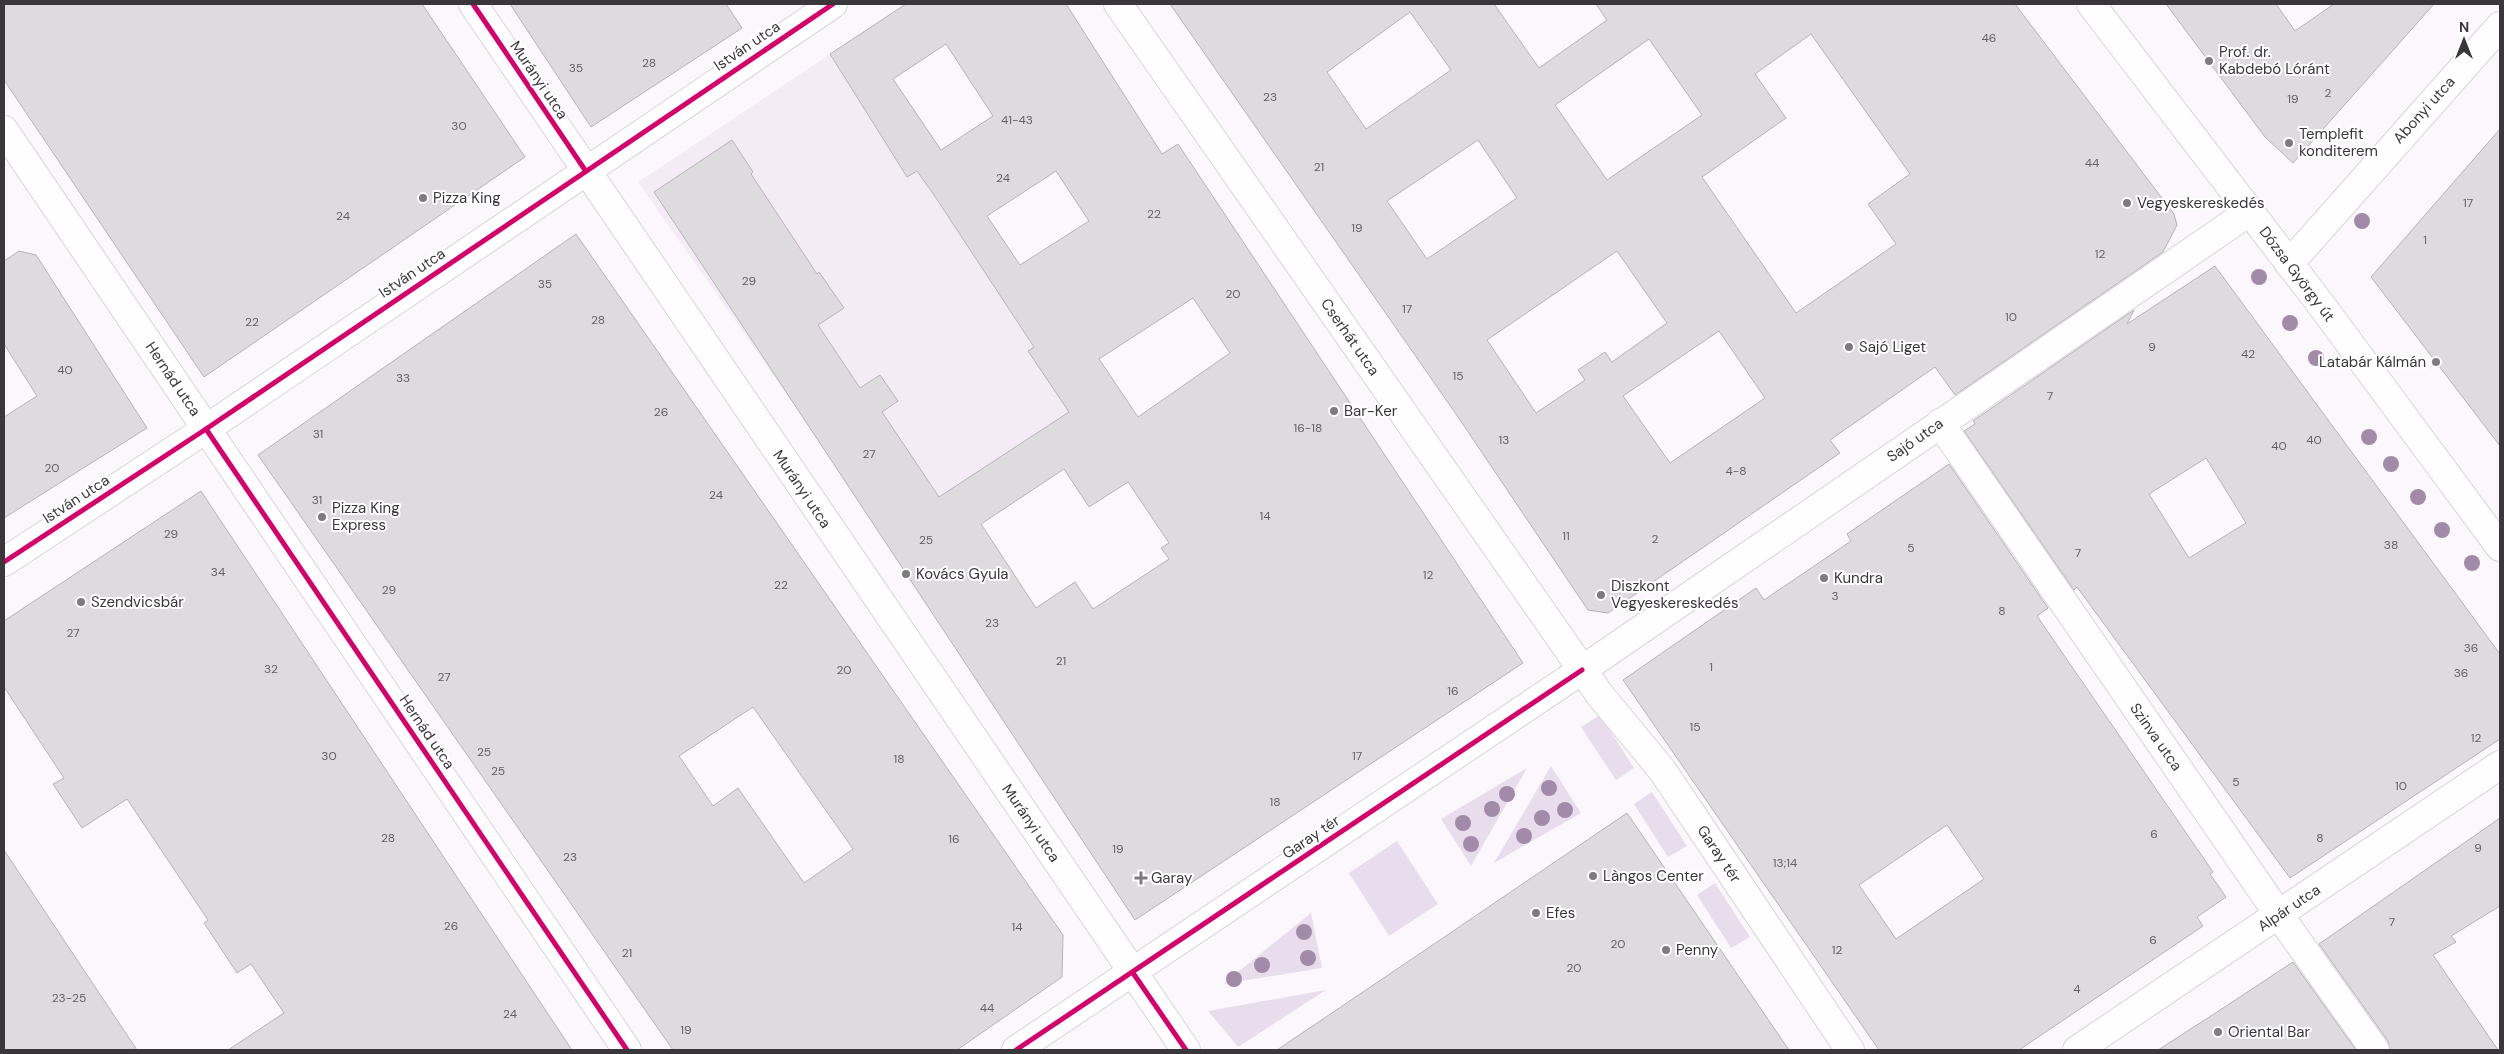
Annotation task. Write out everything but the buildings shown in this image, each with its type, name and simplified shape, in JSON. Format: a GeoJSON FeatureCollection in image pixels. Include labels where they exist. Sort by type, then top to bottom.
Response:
{"type":"FeatureCollection","features":[{"type":"Feature","properties":{"kind":"street","name":"Murányi utca"},"geometry":{"type":"LineString","coordinates":[[473,4],[1133,972]]}},
{"type":"Feature","properties":{"kind":"street","name":"István utca"},"geometry":{"type":"LineString","coordinates":[[4,562],[206,429],[832,4]]}},
{"type":"Feature","properties":{"kind":"street","name":"Cserhát utca"},"geometry":{"type":"LineString","coordinates":[[1118,4],[1582,670]]}},
{"type":"Feature","properties":{"kind":"street","name":"Dózsa György út"},"geometry":{"type":"LineString","coordinates":[[2091,4],[2289,264],[2500,547]]}},
{"type":"Feature","properties":{"kind":"street","name":"Abonyi utca"},"geometry":{"type":"LineString","coordinates":[[2289,264],[2500,26]]}},
{"type":"Feature","properties":{"kind":"street","name":"Hernád utca"},"geometry":{"type":"LineString","coordinates":[[4,130],[627,1050]]}},
{"type":"Feature","properties":{"kind":"street","name":"Sajó utca"},"geometry":{"type":"LineString","coordinates":[[1582,670],[2249,212]]}},
{"type":"Feature","properties":{"kind":"street","name":"Szinva utca"},"geometry":{"type":"LineString","coordinates":[[1940,423],[2278,914],[2375,1050]]}},
{"type":"Feature","properties":{"kind":"street","name":"Garay tér"},"geometry":{"type":"LineString","coordinates":[[1016,1050],[1582,670],[1600,695],[1662,770],[1850,1050]]}},
{"type":"Feature","properties":{"kind":"street","name":"Alpár utca"},"geometry":{"type":"LineString","coordinates":[[2077,1050],[2500,765]]}},
{"type":"Feature","properties":{"kind":"street"},"geometry":{"type":"LineString","coordinates":[[1133,972],[1186,1050]]}},
{"type":"Feature","properties":{"kind":"shaded area"},"geometry":{"type":"Polygon","coordinates":[[[830,54],[907,177],[917,171],[934,195],[1034,347],[1029,351],[1082,432],[1060,418],[880,535],[799,412],[638,182],[830,54]]]}},
{"type":"Feature","properties":{"kind":"shaded area"},"geometry":{"type":"Polygon","coordinates":[[[1600,715],[1634,768],[1616,780],[1581,727],[1600,715]]]}},
{"type":"Feature","properties":{"kind":"shaded area"},"geometry":{"type":"Polygon","coordinates":[[[1551,766],[1581,813],[1494,863],[1551,766]]]}},
{"type":"Feature","properties":{"kind":"shaded area"},"geometry":{"type":"Polygon","coordinates":[[[1527,768],[1471,866],[1441,819],[1527,768]]]}},
{"type":"Feature","properties":{"kind":"shaded area"},"geometry":{"type":"Polygon","coordinates":[[[1652,792],[1687,846],[1668,857],[1634,804],[1652,792]]]}},
{"type":"Feature","properties":{"kind":"shaded area"},"geometry":{"type":"Polygon","coordinates":[[[1397,841],[1438,904],[1389,936],[1349,873],[1397,841]]]}},
{"type":"Feature","properties":{"kind":"shaded area"},"geometry":{"type":"Polygon","coordinates":[[[1715,883],[1750,937],[1731,948],[1697,895],[1715,883]]]}},
{"type":"Feature","properties":{"kind":"shaded area"},"geometry":{"type":"Polygon","coordinates":[[[1311,913],[1322,968],[1223,984],[1311,913]]]}},
{"type":"Feature","properties":{"kind":"shaded area"},"geometry":{"type":"Polygon","coordinates":[[[1326,990],[1238,1047],[1208,1011],[1326,990]]]}},
{"type":"Feature","properties":{"kind":"cycle path"},"geometry":{"type":"LineString","coordinates":[[473,4],[585,170]]}},
{"type":"Feature","properties":{"kind":"cycle path"},"geometry":{"type":"LineString","coordinates":[[4,562],[206,429],[833,4]]}},
{"type":"Feature","properties":{"kind":"cycle path"},"geometry":{"type":"LineString","coordinates":[[206,429],[627,1050]]}},
{"type":"Feature","properties":{"kind":"cycle path"},"geometry":{"type":"LineString","coordinates":[[1016,1050],[1582,670]]}},
{"type":"Feature","properties":{"kind":"cycle path"},"geometry":{"type":"LineString","coordinates":[[1133,973],[1186,1050]]}},
{"type":"Feature","properties":{"kind":"place","name":"Prof. dr. Kabdebó Lóránt"},"geometry":{"type":"Point","coordinates":[2209,61]}},
{"type":"Feature","properties":{"kind":"place","name":"Templefit konditerem"},"geometry":{"type":"Point","coordinates":[2289,143]}},
{"type":"Feature","properties":{"kind":"place","name":"Pizza King"},"geometry":{"type":"Point","coordinates":[423,198]}},
{"type":"Feature","properties":{"kind":"place","name":"Vegyeskereskedés"},"geometry":{"type":"Point","coordinates":[2127,203]}},
{"type":"Feature","properties":{"kind":"place","name":"Sajó Liget"},"geometry":{"type":"Point","coordinates":[1849,347]}},
{"type":"Feature","properties":{"kind":"place","name":"Latabár Kálmán"},"geometry":{"type":"Point","coordinates":[2436,362]}},
{"type":"Feature","properties":{"kind":"place","name":"Bar-Ker"},"geometry":{"type":"Point","coordinates":[1334,411]}},
{"type":"Feature","properties":{"kind":"place","name":"Pizza King Express"},"geometry":{"type":"Point","coordinates":[322,517]}},
{"type":"Feature","properties":{"kind":"place","name":"Kovács Gyula"},"geometry":{"type":"Point","coordinates":[906,574]}},
{"type":"Feature","properties":{"kind":"place","name":"Kundra"},"geometry":{"type":"Point","coordinates":[1824,578]}},
{"type":"Feature","properties":{"kind":"place","name":"Diszkont Vegyeskereskedés"},"geometry":{"type":"Point","coordinates":[1601,595]}},
{"type":"Feature","properties":{"kind":"place","name":"Szendvicsbár"},"geometry":{"type":"Point","coordinates":[81,602]}},
{"type":"Feature","properties":{"kind":"place","name":"Làngos Center"},"geometry":{"type":"Point","coordinates":[1593,876]}},
{"type":"Feature","properties":{"kind":"place","name":"Garay"},"geometry":{"type":"Point","coordinates":[1141,878]}},
{"type":"Feature","properties":{"kind":"place","name":"Efes"},"geometry":{"type":"Point","coordinates":[1536,913]}},
{"type":"Feature","properties":{"kind":"place","name":"Penny"},"geometry":{"type":"Point","coordinates":[1666,950]}},
{"type":"Feature","properties":{"kind":"place","name":"Oriental Bar"},"geometry":{"type":"Point","coordinates":[2218,1032]}}]}
